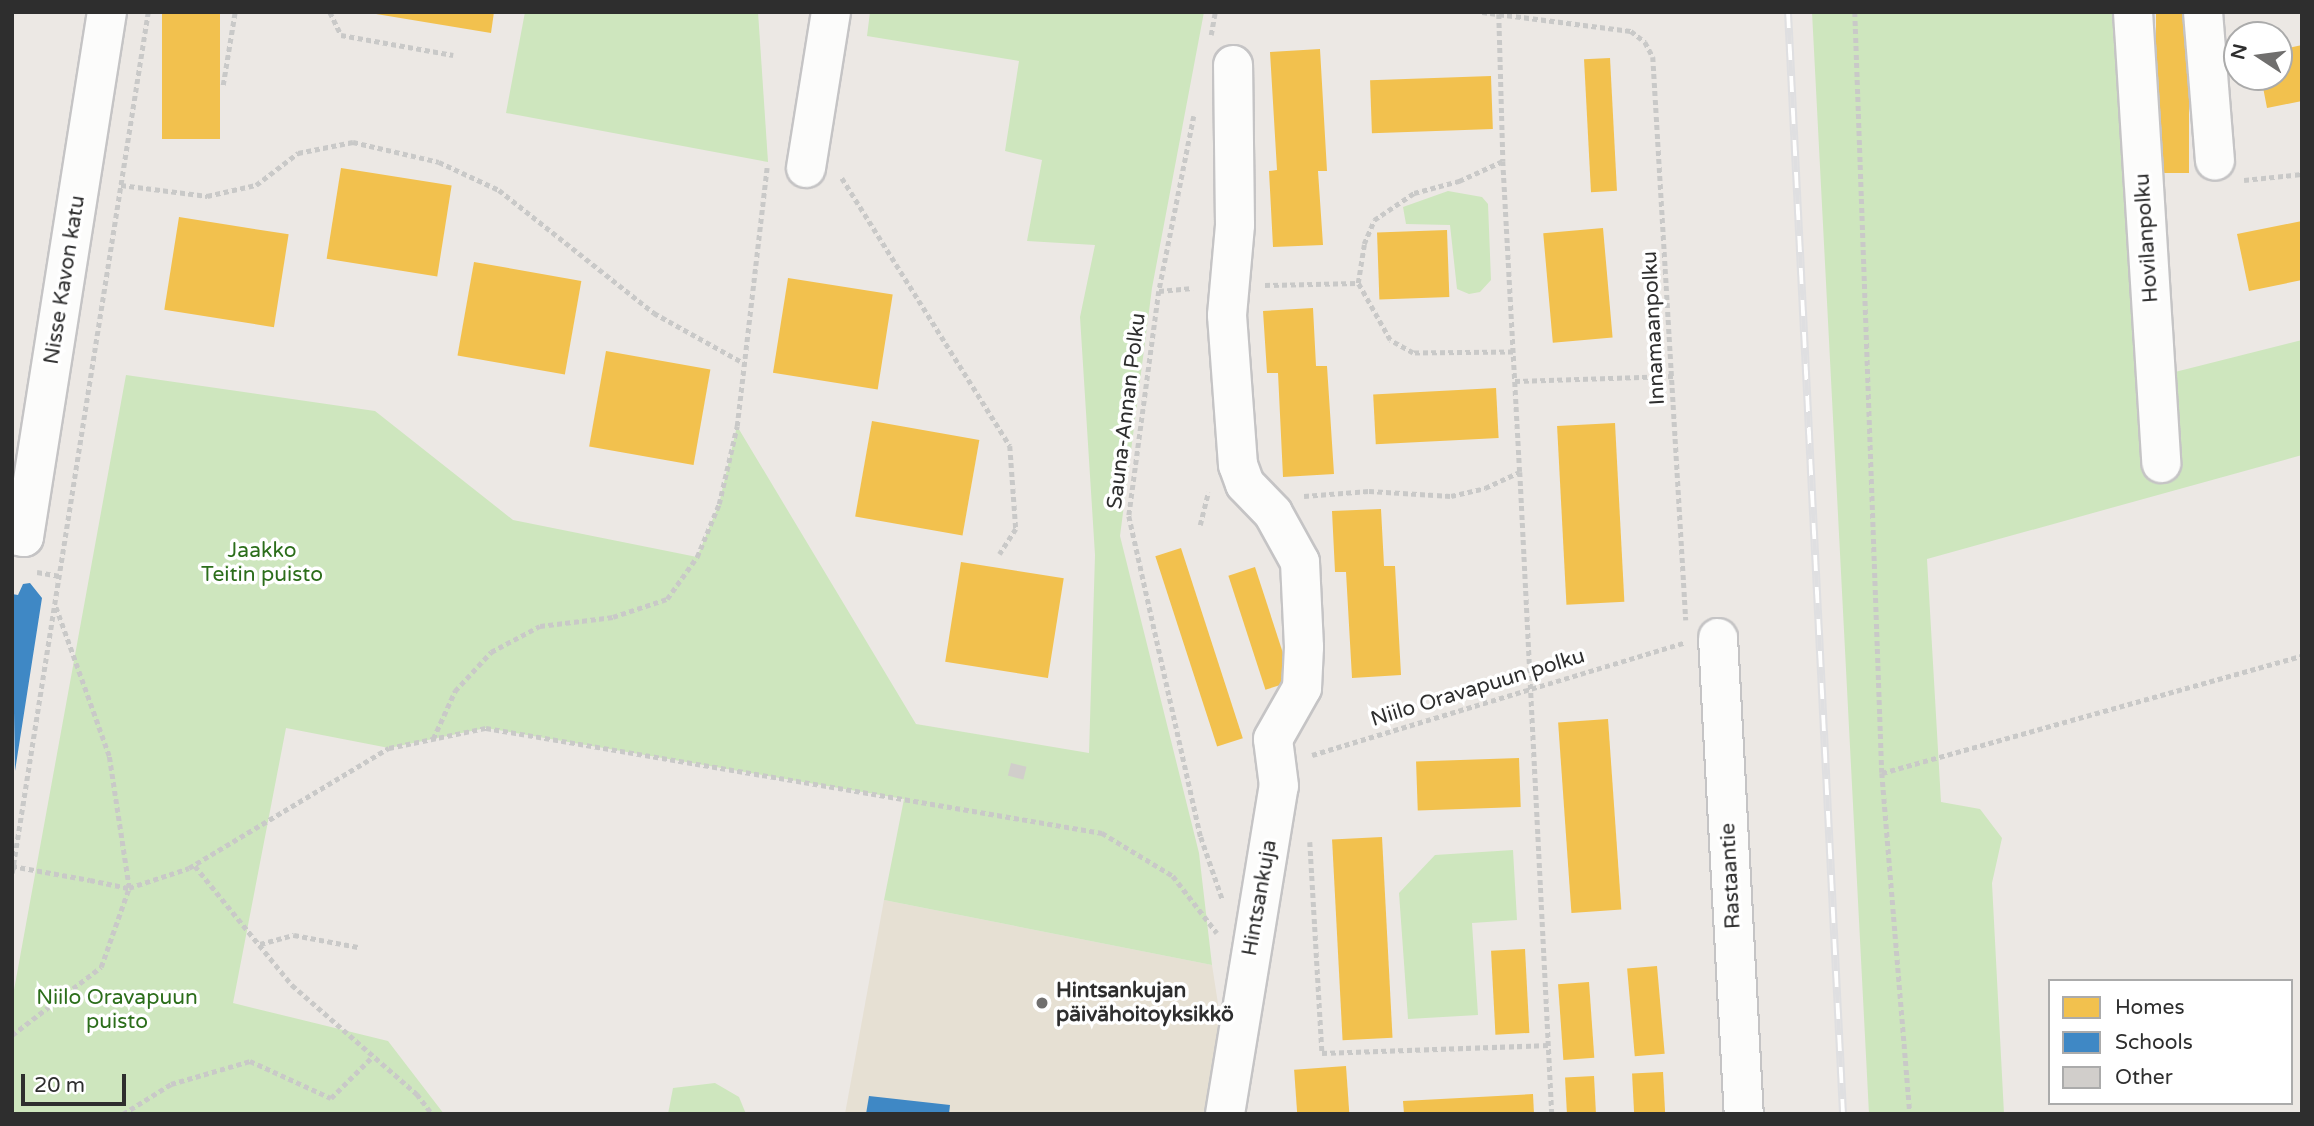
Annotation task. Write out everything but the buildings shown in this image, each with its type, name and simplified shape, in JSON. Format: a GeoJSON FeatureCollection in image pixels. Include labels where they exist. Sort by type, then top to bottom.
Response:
{"type":"FeatureCollection","features":[{"type":"Feature","properties":{"kind":"street","name":"Nisse Kavon katu"},"geometry":{"type":"LineString","coordinates":[[12,535],[24,537],[107,12]]}},
{"type":"Feature","properties":{"kind":"street"},"geometry":{"type":"LineString","coordinates":[[823,171],[831,12]]}},
{"type":"Feature","properties":{"kind":"street","name":"Hovilanpolku"},"geometry":{"type":"LineString","coordinates":[[2133,12],[2161,463]]}},
{"type":"Feature","properties":{"kind":"street"},"geometry":{"type":"LineString","coordinates":[[2203,12],[2215,161]]}},
{"type":"Feature","properties":{"kind":"street","name":"Hintsankuja"},"geometry":{"type":"LineString","coordinates":[[1221,55],[1235,225],[1227,315],[1235,431],[1245,484],[1273,513],[1300,562],[1304,647],[1302,688],[1273,740],[1279,786],[1225,1114]]}},
{"type":"Feature","properties":{"kind":"street","name":"Rastaantie"},"geometry":{"type":"LineString","coordinates":[[1697,636],[1744,1114]]}},
{"type":"Feature","properties":{"kind":"path"},"geometry":{"type":"LineString","coordinates":[[12,873],[148,12]]}},
{"type":"Feature","properties":{"kind":"path"},"geometry":{"type":"LineString","coordinates":[[223,85],[235,12]]}},
{"type":"Feature","properties":{"kind":"path"},"geometry":{"type":"LineString","coordinates":[[330,12],[341,35],[453,55]]}},
{"type":"Feature","properties":{"kind":"path"},"geometry":{"type":"LineString","coordinates":[[1215,12],[1221,55]]}},
{"type":"Feature","properties":{"kind":"path"},"geometry":{"type":"LineString","coordinates":[[1482,12],[1499,14],[1503,161],[1552,1114]]}},
{"type":"Feature","properties":{"kind":"path"},"geometry":{"type":"LineString","coordinates":[[1855,12],[1882,773],[1910,1114]]}},
{"type":"Feature","properties":{"kind":"path","name":"Innamaanpolku"},"geometry":{"type":"LineString","coordinates":[[1499,14],[1622,29],[1645,42],[1657,75],[1673,376],[1697,636]]}},
{"type":"Feature","properties":{"kind":"path","name":"Sauna-Annan Polku"},"geometry":{"type":"LineString","coordinates":[[1197,105],[1159,291],[1129,516],[1201,837],[1226,911]]}},
{"type":"Feature","properties":{"kind":"path"},"geometry":{"type":"LineString","coordinates":[[121,185],[207,196],[256,185],[298,153],[353,142],[439,162],[499,190],[654,313],[744,363]]}},
{"type":"Feature","properties":{"kind":"path"},"geometry":{"type":"LineString","coordinates":[[1503,161],[1459,181],[1414,193],[1374,220],[1364,244],[1358,283],[1390,340],[1413,353],[1513,352]]}},
{"type":"Feature","properties":{"kind":"path"},"geometry":{"type":"LineString","coordinates":[[2215,161],[2231,178],[2260,181],[2302,174]]}},
{"type":"Feature","properties":{"kind":"path"},"geometry":{"type":"LineString","coordinates":[[433,739],[455,691],[491,652],[540,626],[613,617],[667,599],[697,557],[719,504],[737,426],[768,162]]}},
{"type":"Feature","properties":{"kind":"path"},"geometry":{"type":"LineString","coordinates":[[823,171],[1010,446],[1016,529],[1000,554]]}},
{"type":"Feature","properties":{"kind":"path"},"geometry":{"type":"LineString","coordinates":[[1515,381],[1673,376]]}},
{"type":"Feature","properties":{"kind":"path"},"geometry":{"type":"LineString","coordinates":[[1273,513],[1298,497],[1369,491],[1451,496],[1485,488],[1520,472]]}},
{"type":"Feature","properties":{"kind":"path"},"geometry":{"type":"LineString","coordinates":[[12,1035],[101,967],[129,888],[109,757],[54,604]]}},
{"type":"Feature","properties":{"kind":"path","name":"Niilo Oravapuun polku"},"geometry":{"type":"LineString","coordinates":[[1278,765],[1697,636]]}},
{"type":"Feature","properties":{"kind":"path"},"geometry":{"type":"LineString","coordinates":[[1882,773],[2302,656]]}},
{"type":"Feature","properties":{"kind":"path"},"geometry":{"type":"LineString","coordinates":[[12,866],[129,888],[195,866],[389,748],[486,728],[1102,833],[1173,876],[1247,972]]}},
{"type":"Feature","properties":{"kind":"path"},"geometry":{"type":"LineString","coordinates":[[12,826],[19,834]]}},
{"type":"Feature","properties":{"kind":"path"},"geometry":{"type":"LineString","coordinates":[[1309,838],[1322,1053],[1548,1045]]}},
{"type":"Feature","properties":{"kind":"path"},"geometry":{"type":"LineString","coordinates":[[195,866],[292,985],[370,1058],[417,1094],[432,1114]]}},
{"type":"Feature","properties":{"kind":"path"},"geometry":{"type":"LineString","coordinates":[[260,944],[294,935],[358,947]]}},
{"type":"Feature","properties":{"kind":"path"},"geometry":{"type":"LineString","coordinates":[[123,1114],[171,1084],[250,1061],[331,1098],[370,1058]]}},
{"type":"Feature","properties":{"kind":"shaded area","name":"Hintsankujan päivähoitoyksikkö"},"geometry":{"type":"Polygon","coordinates":[[[884,900],[1212,965],[1220,1017],[1206,1114],[845,1114],[884,900]]]}},
{"type":"Feature","properties":{"kind":"green space"},"geometry":{"type":"Polygon","coordinates":[[[525,12],[758,12],[768,162],[506,113],[525,12]]]}},
{"type":"Feature","properties":{"kind":"green space","name":"Jaakko Teitin puisto"},"geometry":{"type":"Polygon","coordinates":[[[870,12],[1204,12],[1152,288],[1120,536],[1199,853],[1212,965],[884,900],[904,799],[486,728],[389,748],[286,728],[233,1003],[388,1041],[444,1114],[12,1114],[12,1001],[126,375],[375,411],[513,520],[697,557],[719,504],[737,426],[916,724],[1089,753],[1095,555],[1080,317],[1095,245],[1027,241],[1042,160],[1005,151],[1019,61],[867,36],[870,12]]]}},
{"type":"Feature","properties":{"kind":"green space"},"geometry":{"type":"Polygon","coordinates":[[[1812,12],[2152,12],[2175,372],[2302,340],[2302,455],[1927,559],[1941,802],[1980,809],[2002,838],[1992,883],[2004,1114],[1869,1114],[1812,12]]]}},
{"type":"Feature","properties":{"kind":"green space"},"geometry":{"type":"Polygon","coordinates":[[[1448,191],[1482,197],[1488,204],[1491,280],[1480,292],[1469,294],[1457,289],[1450,225],[1406,224],[1403,207],[1448,191]]]}},
{"type":"Feature","properties":{"kind":"green space"},"geometry":{"type":"Polygon","coordinates":[[[1513,850],[1517,920],[1472,923],[1478,1015],[1408,1019],[1399,893],[1435,855],[1513,850]]]}},
{"type":"Feature","properties":{"kind":"green space"},"geometry":{"type":"Polygon","coordinates":[[[715,1083],[739,1097],[746,1114],[668,1114],[673,1088],[715,1083]]]}},
{"type":"Feature","properties":{"kind":"railway"},"geometry":{"type":"LineString","coordinates":[[1788,12],[1843,1114]]}},
{"type":"Feature","properties":{"kind":"place","name":"Hintsankujan päivähoitoyksikkö"},"geometry":{"type":"Point","coordinates":[1042,1003]}},
{"type":"Feature","properties":{"kind":"park label","name":"Niilo Oravapuun puisto"},"geometry":{"type":"Point","coordinates":[117,1010]}}]}
